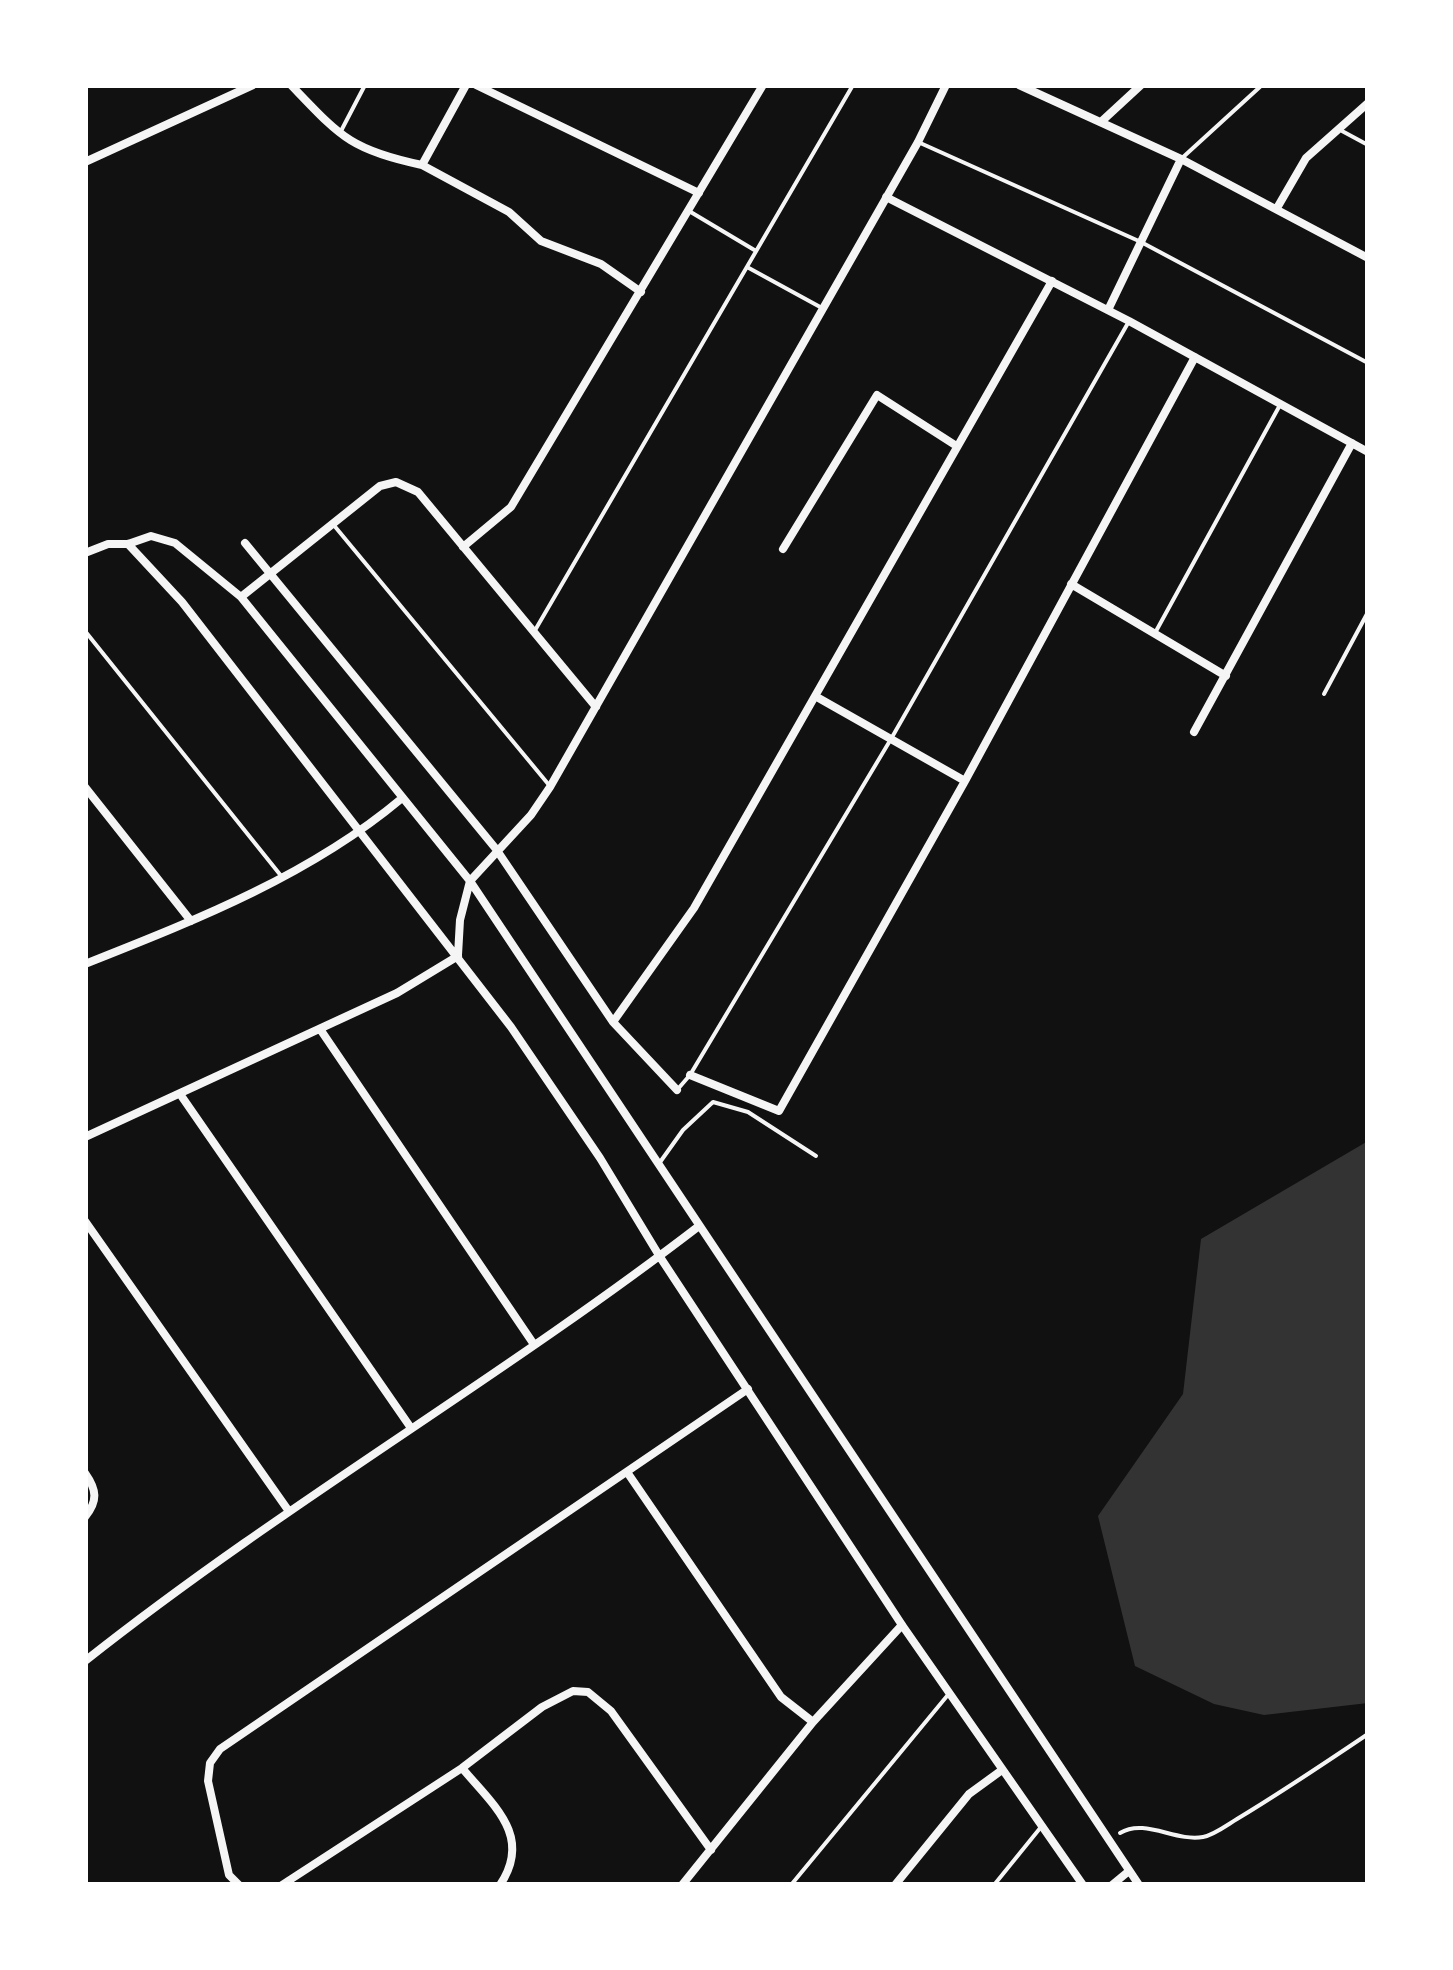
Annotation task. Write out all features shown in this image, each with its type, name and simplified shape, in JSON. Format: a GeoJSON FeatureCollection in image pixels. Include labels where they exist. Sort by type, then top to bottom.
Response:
{"type":"FeatureCollection","features":[{"type":"Feature","properties":{"kind":"street"},"geometry":{"type":"LineString","coordinates":[[85,162],[253,85]]}},
{"type":"Feature","properties":{"kind":"street"},"geometry":{"type":"LineString","coordinates":[[291,85],[339,135],[378,155],[422,165],[509,212],[541,241],[601,264],[641,292]]}},
{"type":"Feature","properties":{"kind":"street"},"geometry":{"type":"LineString","coordinates":[[422,165],[466,85]]}},
{"type":"Feature","properties":{"kind":"street"},"geometry":{"type":"LineString","coordinates":[[476,85],[699,193]]}},
{"type":"Feature","properties":{"kind":"street"},"geometry":{"type":"LineString","coordinates":[[463,546],[511,506],[760,88],[744,85]]}},
{"type":"Feature","properties":{"kind":"street"},"geometry":{"type":"LineString","coordinates":[[458,956],[460,920],[470,880],[531,815],[550,787],[918,142],[946,85]]}},
{"type":"Feature","properties":{"kind":"street"},"geometry":{"type":"LineString","coordinates":[[1018,85],[1181,159],[1368,258]]}},
{"type":"Feature","properties":{"kind":"street"},"geometry":{"type":"LineString","coordinates":[[1102,121],[1141,85]]}},
{"type":"Feature","properties":{"kind":"street"},"geometry":{"type":"LineString","coordinates":[[1278,208],[1306,158],[1368,102]]}},
{"type":"Feature","properties":{"kind":"street"},"geometry":{"type":"LineString","coordinates":[[1108,310],[1181,159]]}},
{"type":"Feature","properties":{"kind":"street"},"geometry":{"type":"LineString","coordinates":[[886,198],[1129,321],[1368,452]]}},
{"type":"Feature","properties":{"kind":"street"},"geometry":{"type":"LineString","coordinates":[[613,1022],[694,908],[1052,281]]}},
{"type":"Feature","properties":{"kind":"street"},"geometry":{"type":"LineString","coordinates":[[690,1075],[779,1110],[964,782],[1195,357]]}},
{"type":"Feature","properties":{"kind":"street"},"geometry":{"type":"LineString","coordinates":[[782,549],[877,396],[956,445]]}},
{"type":"Feature","properties":{"kind":"street"},"geometry":{"type":"LineString","coordinates":[[1194,732],[1352,442]]}},
{"type":"Feature","properties":{"kind":"street"},"geometry":{"type":"LineString","coordinates":[[241,598],[380,486],[396,482],[418,492],[596,706]]}},
{"type":"Feature","properties":{"kind":"street"},"geometry":{"type":"LineString","coordinates":[[85,552],[152,536],[175,543],[241,598],[470,880],[1139,1885]]}},
{"type":"Feature","properties":{"kind":"street"},"geometry":{"type":"LineString","coordinates":[[245,542],[496,849],[613,1022],[677,1090]]}},
{"type":"Feature","properties":{"kind":"street"},"geometry":{"type":"LineString","coordinates":[[128,544],[182,602],[458,956],[600,1158],[902,1625],[1084,1885]]}},
{"type":"Feature","properties":{"kind":"street"},"geometry":{"type":"LineString","coordinates":[[1071,584],[1226,676]]}},
{"type":"Feature","properties":{"kind":"street"},"geometry":{"type":"LineString","coordinates":[[814,696],[964,782]]}},
{"type":"Feature","properties":{"kind":"street"},"geometry":{"type":"LineString","coordinates":[[85,788],[191,921]]}},
{"type":"Feature","properties":{"kind":"street"},"geometry":{"type":"LineString","coordinates":[[85,964],[283,878],[361,832],[401,799]]}},
{"type":"Feature","properties":{"kind":"street"},"geometry":{"type":"LineString","coordinates":[[85,1137],[320,1029],[429,976],[458,956]]}},
{"type":"Feature","properties":{"kind":"street"},"geometry":{"type":"LineString","coordinates":[[320,1029],[534,1343]]}},
{"type":"Feature","properties":{"kind":"street"},"geometry":{"type":"LineString","coordinates":[[180,1094],[411,1428]]}},
{"type":"Feature","properties":{"kind":"street"},"geometry":{"type":"LineString","coordinates":[[85,1221],[288,1510]]}},
{"type":"Feature","properties":{"kind":"street"},"geometry":{"type":"LineString","coordinates":[[85,1661],[288,1510],[699,1226]]}},
{"type":"Feature","properties":{"kind":"street"},"geometry":{"type":"LineString","coordinates":[[238,1885],[229,1875],[208,1781],[210,1763],[220,1749],[748,1389]]}},
{"type":"Feature","properties":{"kind":"street"},"geometry":{"type":"LineString","coordinates":[[627,1472],[781,1697],[814,1722]]}},
{"type":"Feature","properties":{"kind":"street"},"geometry":{"type":"LineString","coordinates":[[85,1473],[96,1496],[85,1517]]}},
{"type":"Feature","properties":{"kind":"street"},"geometry":{"type":"LineString","coordinates":[[682,1885],[814,1722],[902,1625]]}},
{"type":"Feature","properties":{"kind":"street"},"geometry":{"type":"LineString","coordinates":[[282,1885],[462,1768],[542,1707],[572,1691],[588,1692],[612,1710],[711,1850]]}},
{"type":"Feature","properties":{"kind":"street"},"geometry":{"type":"LineString","coordinates":[[462,1768],[510,1830],[514,1854],[511,1869],[500,1885]]}},
{"type":"Feature","properties":{"kind":"street"},"geometry":{"type":"LineString","coordinates":[[895,1885],[969,1794],[1002,1770]]}},
{"type":"Feature","properties":{"kind":"street"},"geometry":{"type":"LineString","coordinates":[[1112,1885],[1129,1872]]}},
{"type":"Feature","properties":{"kind":"lane"},"geometry":{"type":"LineString","coordinates":[[339,135],[365,85]]}},
{"type":"Feature","properties":{"kind":"lane"},"geometry":{"type":"LineString","coordinates":[[534,632],[853,85]]}},
{"type":"Feature","properties":{"kind":"lane"},"geometry":{"type":"LineString","coordinates":[[1181,159],[1262,85]]}},
{"type":"Feature","properties":{"kind":"lane"},"geometry":{"type":"LineString","coordinates":[[1338,128],[1368,145]]}},
{"type":"Feature","properties":{"kind":"lane"},"geometry":{"type":"LineString","coordinates":[[918,142],[1141,242],[1368,363]]}},
{"type":"Feature","properties":{"kind":"lane"},"geometry":{"type":"LineString","coordinates":[[688,211],[756,251]]}},
{"type":"Feature","properties":{"kind":"lane"},"geometry":{"type":"LineString","coordinates":[[747,267],[823,308]]}},
{"type":"Feature","properties":{"kind":"lane"},"geometry":{"type":"LineString","coordinates":[[677,1090],[690,1075],[891,739],[1129,321]]}},
{"type":"Feature","properties":{"kind":"lane"},"geometry":{"type":"LineString","coordinates":[[1155,633],[1280,404]]}},
{"type":"Feature","properties":{"kind":"lane"},"geometry":{"type":"LineString","coordinates":[[332,523],[550,787]]}},
{"type":"Feature","properties":{"kind":"lane"},"geometry":{"type":"LineString","coordinates":[[1324,694],[1368,612]]}},
{"type":"Feature","properties":{"kind":"lane"},"geometry":{"type":"LineString","coordinates":[[85,631],[283,878]]}},
{"type":"Feature","properties":{"kind":"lane"},"geometry":{"type":"LineString","coordinates":[[658,1165],[684,1130],[713,1102],[748,1112],[816,1156]]}},
{"type":"Feature","properties":{"kind":"lane"},"geometry":{"type":"LineString","coordinates":[[791,1885],[950,1693]]}},
{"type":"Feature","properties":{"kind":"lane"},"geometry":{"type":"LineString","coordinates":[[994,1885],[1042,1826]]}},
{"type":"Feature","properties":{"kind":"path"},"geometry":{"type":"LineString","coordinates":[[1109,1843],[1124,1830],[1146,1828],[1174,1837],[1206,1837],[1325,1765],[1368,1734]]}},
{"type":"Feature","properties":{"kind":"shaded area"},"geometry":{"type":"Polygon","coordinates":[[[1368,1141],[1368,1703],[1264,1715],[1214,1704],[1135,1666],[1098,1516],[1183,1394],[1201,1239],[1368,1141]]]}}]}
